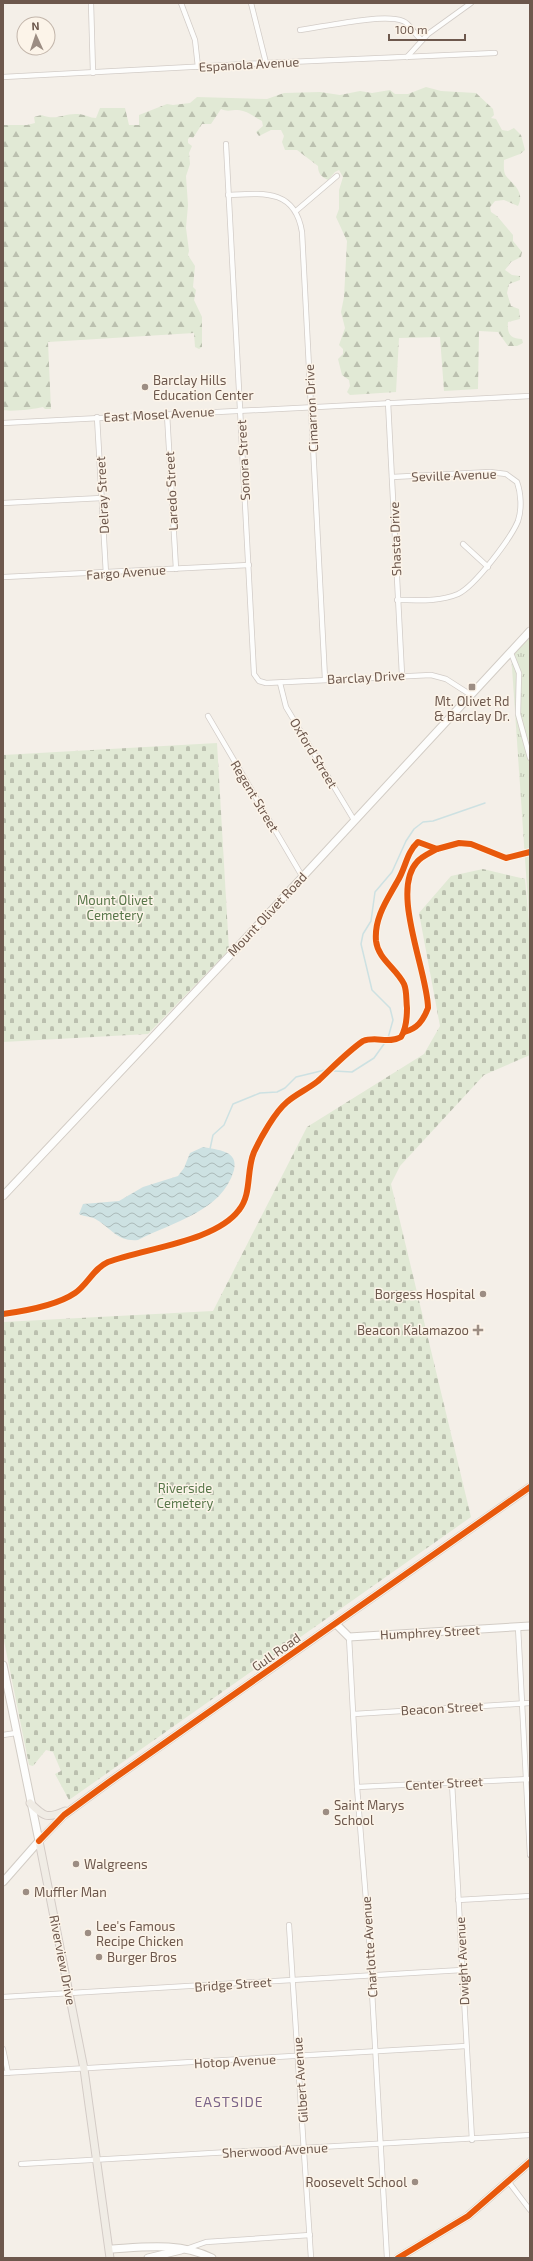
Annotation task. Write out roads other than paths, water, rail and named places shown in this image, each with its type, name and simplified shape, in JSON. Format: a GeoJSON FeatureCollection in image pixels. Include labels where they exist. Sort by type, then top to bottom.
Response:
{"type":"FeatureCollection","features":[{"type":"Feature","properties":{"kind":"main road","name":"Gull Road"},"geometry":{"type":"LineString","coordinates":[[39,1841],[54,1825],[77,1806],[530,1487]]}},
{"type":"Feature","properties":{"kind":"main road"},"geometry":{"type":"LineString","coordinates":[[30,1803],[42,1814],[48,1816],[77,1806]]}},
{"type":"Feature","properties":{"kind":"main road","name":"Riverview Drive"},"geometry":{"type":"LineString","coordinates":[[39,1841],[84,2069],[98,2160],[110,2258]]}},
{"type":"Feature","properties":{"kind":"street"},"geometry":{"type":"LineString","coordinates":[[91,3],[93,73]]}},
{"type":"Feature","properties":{"kind":"street"},"geometry":{"type":"LineString","coordinates":[[182,3],[195,40],[198,67]]}},
{"type":"Feature","properties":{"kind":"street"},"geometry":{"type":"LineString","coordinates":[[251,3],[266,62]]}},
{"type":"Feature","properties":{"kind":"street"},"geometry":{"type":"LineString","coordinates":[[407,57],[422,40],[471,3]]}},
{"type":"Feature","properties":{"kind":"street"},"geometry":{"type":"LineString","coordinates":[[300,30],[374,19],[390,19],[403,21],[411,28],[416,36],[422,40]]}},
{"type":"Feature","properties":{"kind":"street","name":"Espanola Avenue"},"geometry":{"type":"LineString","coordinates":[[3,77],[266,62],[495,53]]}},
{"type":"Feature","properties":{"kind":"street","name":"Sonora Street"},"geometry":{"type":"LineString","coordinates":[[226,144],[249,565],[253,670],[257,679]]}},
{"type":"Feature","properties":{"kind":"street"},"geometry":{"type":"LineString","coordinates":[[228,195],[267,194],[284,201],[296,211],[337,176]]}},
{"type":"Feature","properties":{"kind":"street","name":"Cimarron Drive"},"geometry":{"type":"LineString","coordinates":[[296,211],[302,232],[325,679]]}},
{"type":"Feature","properties":{"kind":"street","name":"East Mosel Avenue"},"geometry":{"type":"LineString","coordinates":[[3,423],[388,402],[530,396]]}},
{"type":"Feature","properties":{"kind":"street","name":"Shasta Drive"},"geometry":{"type":"LineString","coordinates":[[388,402],[402,675]]}},
{"type":"Feature","properties":{"kind":"street","name":"Laredo Street"},"geometry":{"type":"LineString","coordinates":[[167,414],[176,569]]}},
{"type":"Feature","properties":{"kind":"street","name":"Delray Street"},"geometry":{"type":"LineString","coordinates":[[97,417],[106,574]]}},
{"type":"Feature","properties":{"kind":"street","name":"Seville Avenue"},"geometry":{"type":"LineString","coordinates":[[392,477],[490,472],[499,473],[514,478],[519,488],[520,498],[518,521],[488,567]]}},
{"type":"Feature","properties":{"kind":"street"},"geometry":{"type":"LineString","coordinates":[[3,503],[102,498]]}},
{"type":"Feature","properties":{"kind":"street"},"geometry":{"type":"LineString","coordinates":[[397,600],[436,599],[458,594],[475,582],[488,567],[464,544]]}},
{"type":"Feature","properties":{"kind":"street","name":"Fargo Avenue"},"geometry":{"type":"LineString","coordinates":[[4,578],[106,574],[249,565]]}},
{"type":"Feature","properties":{"kind":"street","name":"Mount Olivet Road"},"geometry":{"type":"LineString","coordinates":[[3,1196],[530,631]]}},
{"type":"Feature","properties":{"kind":"street"},"geometry":{"type":"LineString","coordinates":[[511,653],[519,673],[518,714],[530,758]]}},
{"type":"Feature","properties":{"kind":"street","name":"Barclay Drive"},"geometry":{"type":"LineString","coordinates":[[257,679],[262,682],[280,682],[425,675],[441,677],[454,683],[471,696]]}},
{"type":"Feature","properties":{"kind":"street","name":"Oxford Street"},"geometry":{"type":"LineString","coordinates":[[280,682],[286,707],[354,820]]}},
{"type":"Feature","properties":{"kind":"street","name":"Regent Street"},"geometry":{"type":"LineString","coordinates":[[208,716],[302,876]]}},
{"type":"Feature","properties":{"kind":"street"},"geometry":{"type":"LineString","coordinates":[[336,1624],[349,1637]]}},
{"type":"Feature","properties":{"kind":"street","name":"Humphrey Street"},"geometry":{"type":"LineString","coordinates":[[349,1637],[530,1626]]}},
{"type":"Feature","properties":{"kind":"street"},"geometry":{"type":"LineString","coordinates":[[518,1627],[528,1779],[530,1854]]}},
{"type":"Feature","properties":{"kind":"street","name":"Charlotte Avenue"},"geometry":{"type":"LineString","coordinates":[[349,1637],[357,1787],[376,2052],[387,2258]]}},
{"type":"Feature","properties":{"kind":"street","name":"Riverview Drive"},"geometry":{"type":"LineString","coordinates":[[3,1665],[30,1803],[39,1841]]}},
{"type":"Feature","properties":{"kind":"street","name":"Beacon Street"},"geometry":{"type":"LineString","coordinates":[[354,1714],[530,1703]]}},
{"type":"Feature","properties":{"kind":"street"},"geometry":{"type":"LineString","coordinates":[[3,1735],[16,1733]]}},
{"type":"Feature","properties":{"kind":"street","name":"Center Street"},"geometry":{"type":"LineString","coordinates":[[357,1787],[528,1779]]}},
{"type":"Feature","properties":{"kind":"street","name":"Dwight Avenue"},"geometry":{"type":"LineString","coordinates":[[452,1783],[472,2140]]}},
{"type":"Feature","properties":{"kind":"street"},"geometry":{"type":"LineString","coordinates":[[3,1882],[39,1841]]}},
{"type":"Feature","properties":{"kind":"street"},"geometry":{"type":"LineString","coordinates":[[458,1900],[530,1896]]}},
{"type":"Feature","properties":{"kind":"street","name":"Gilbert Avenue"},"geometry":{"type":"LineString","coordinates":[[289,1925],[294,1980],[311,2258]]}},
{"type":"Feature","properties":{"kind":"street","name":"Bridge Street"},"geometry":{"type":"LineString","coordinates":[[3,1997],[371,1974],[462,1970]]}},
{"type":"Feature","properties":{"kind":"street","name":"Hotop Avenue"},"geometry":{"type":"LineString","coordinates":[[5,2073],[298,2058],[466,2046]]}},
{"type":"Feature","properties":{"kind":"street"},"geometry":{"type":"LineString","coordinates":[[3,2049],[5,2073]]}},
{"type":"Feature","properties":{"kind":"street","name":"Sherwood Avenue"},"geometry":{"type":"LineString","coordinates":[[20,2164],[472,2140],[530,2135]]}},
{"type":"Feature","properties":{"kind":"street"},"geometry":{"type":"LineString","coordinates":[[398,2258],[468,2216],[530,2162]]}},
{"type":"Feature","properties":{"kind":"street"},"geometry":{"type":"LineString","coordinates":[[508,2181],[530,2210]]}},
{"type":"Feature","properties":{"kind":"street"},"geometry":{"type":"LineString","coordinates":[[148,2258],[186,2249],[206,2242],[310,2235]]}},
{"type":"Feature","properties":{"kind":"street"},"geometry":{"type":"LineString","coordinates":[[110,2249],[153,2246],[186,2249],[212,2258]]}},
{"type":"Feature","properties":{"kind":"water"},"geometry":{"type":"Polygon","coordinates":[[[203,1147],[226,1152],[233,1158],[235,1163],[234,1170],[228,1184],[219,1196],[194,1214],[138,1240],[131,1240],[120,1237],[95,1219],[79,1214],[83,1204],[119,1201],[143,1187],[178,1176],[184,1168],[190,1153],[203,1147]]]}},
{"type":"Feature","properties":{"kind":"waterway"},"geometry":{"type":"LineString","coordinates":[[388,1038],[393,1020],[390,1008],[372,990],[361,944],[363,934],[371,921],[375,892],[392,872],[406,841],[414,829],[423,822],[433,821],[485,803]]}},
{"type":"Feature","properties":{"kind":"waterway"},"geometry":{"type":"LineString","coordinates":[[334,1071],[352,1072],[374,1058],[384,1044]]}},
{"type":"Feature","properties":{"kind":"waterway"},"geometry":{"type":"LineString","coordinates":[[210,1149],[213,1135],[224,1125],[233,1104],[260,1093],[277,1092],[285,1088],[296,1077],[325,1070]]}},
{"type":"Feature","properties":{"kind":"place","name":"Barclay Hills Education Center"},"geometry":{"type":"Point","coordinates":[145,387]}},
{"type":"Feature","properties":{"kind":"place","name":"Mt. Olivet Rd & Barclay Dr."},"geometry":{"type":"Point","coordinates":[472,687]}},
{"type":"Feature","properties":{"kind":"place","name":"Borgess Hospital"},"geometry":{"type":"Point","coordinates":[483,1294]}},
{"type":"Feature","properties":{"kind":"place","name":"Beacon Kalamazoo"},"geometry":{"type":"Point","coordinates":[478,1330]}},
{"type":"Feature","properties":{"kind":"place","name":"Saint Marys School"},"geometry":{"type":"Point","coordinates":[326,1812]}},
{"type":"Feature","properties":{"kind":"place","name":"Walgreens"},"geometry":{"type":"Point","coordinates":[76,1864]}},
{"type":"Feature","properties":{"kind":"place","name":"Muffler Man"},"geometry":{"type":"Point","coordinates":[26,1892]}},
{"type":"Feature","properties":{"kind":"place","name":"Lee's Famous Recipe Chicken"},"geometry":{"type":"Point","coordinates":[88,1933]}},
{"type":"Feature","properties":{"kind":"place","name":"Burger Bros"},"geometry":{"type":"Point","coordinates":[99,1957]}},
{"type":"Feature","properties":{"kind":"place","name":"Roosevelt School"},"geometry":{"type":"Point","coordinates":[415,2182]}},
{"type":"Feature","properties":{"kind":"district","name":"EASTSIDE"},"geometry":{"type":"Point","coordinates":[229,2102]}},
{"type":"Feature","properties":{"kind":"park label","name":"Mount Olivet Cemetery"},"geometry":{"type":"Point","coordinates":[115,908]}},
{"type":"Feature","properties":{"kind":"park label","name":"Riverside Cemetery"},"geometry":{"type":"Point","coordinates":[185,1496]}}]}
